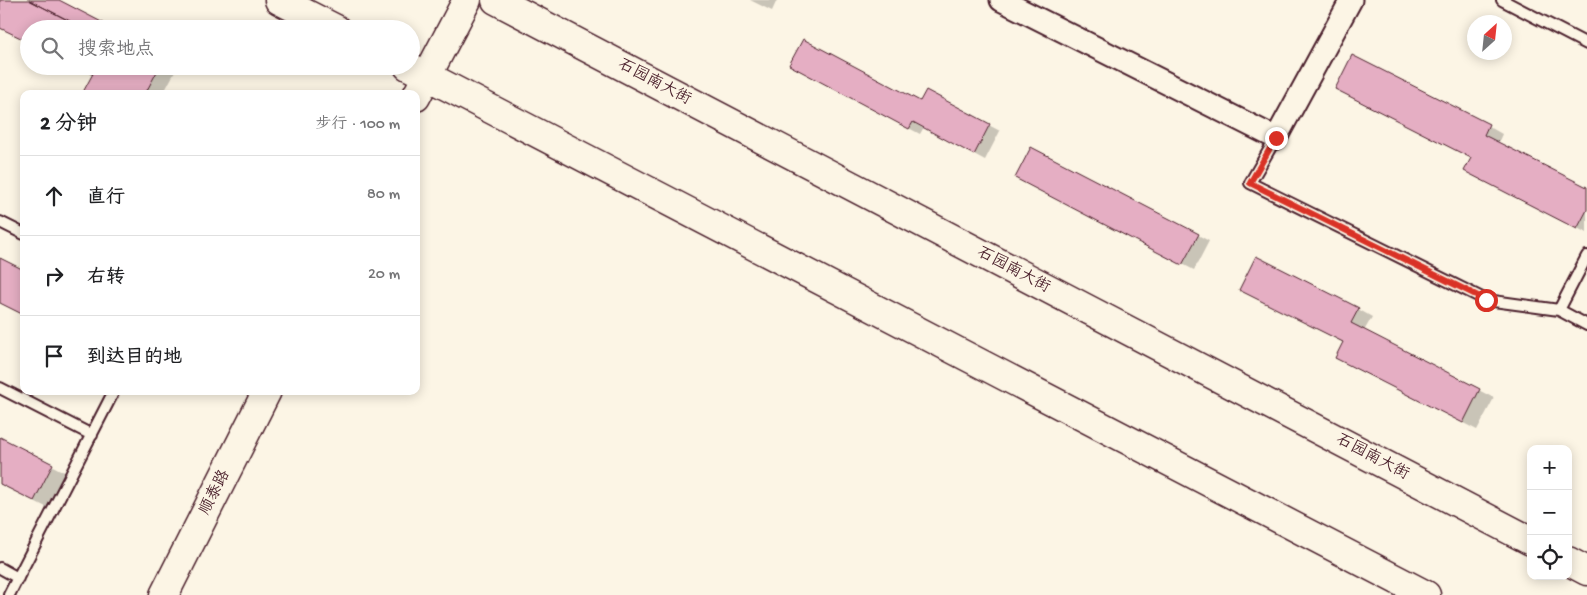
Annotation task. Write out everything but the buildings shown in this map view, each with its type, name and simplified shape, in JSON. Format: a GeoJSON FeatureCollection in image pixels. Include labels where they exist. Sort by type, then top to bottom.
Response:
{"type":"FeatureCollection","features":[{"type":"Feature","properties":{"kind":"main road"},"geometry":{"type":"LineString","coordinates":[[279,0],[318,20]]}},
{"type":"Feature","properties":{"kind":"main road"},"geometry":{"type":"LineString","coordinates":[[467,0],[417,80],[1426,595]]}},
{"type":"Feature","properties":{"kind":"main road","name":"石园南大街"},"geometry":{"type":"LineString","coordinates":[[496,0],[1527,539]]}},
{"type":"Feature","properties":{"kind":"main road","name":"顺泰路"},"geometry":{"type":"LineString","coordinates":[[164,595],[265,395]]}},
{"type":"Feature","properties":{"kind":"main road"},"geometry":{"type":"LineString","coordinates":[[1572,563],[1587,571]]}},
{"type":"Feature","properties":{"kind":"street"},"geometry":{"type":"LineString","coordinates":[[1001,0],[1276,138],[1351,0]]}},
{"type":"Feature","properties":{"kind":"lane"},"geometry":{"type":"LineString","coordinates":[[1502,0],[1587,44]]}},
{"type":"Feature","properties":{"kind":"lane"},"geometry":{"type":"LineString","coordinates":[[1276,138],[1250,183],[1486,300],[1559,310],[1587,325]]}},
{"type":"Feature","properties":{"kind":"lane"},"geometry":{"type":"LineString","coordinates":[[0,222],[20,232]]}},
{"type":"Feature","properties":{"kind":"lane"},"geometry":{"type":"LineString","coordinates":[[1559,310],[1587,256]]}},
{"type":"Feature","properties":{"kind":"lane"},"geometry":{"type":"LineString","coordinates":[[0,388],[92,435]]}},
{"type":"Feature","properties":{"kind":"lane"},"geometry":{"type":"LineString","coordinates":[[9,595],[112,395]]}},
{"type":"Feature","properties":{"kind":"lane"},"geometry":{"type":"LineString","coordinates":[[0,568],[18,578]]}},
{"type":"Feature","properties":{"kind":"route"},"geometry":{"type":"LineString","coordinates":[[1276,138],[1250,183],[1486,300]]}}]}
